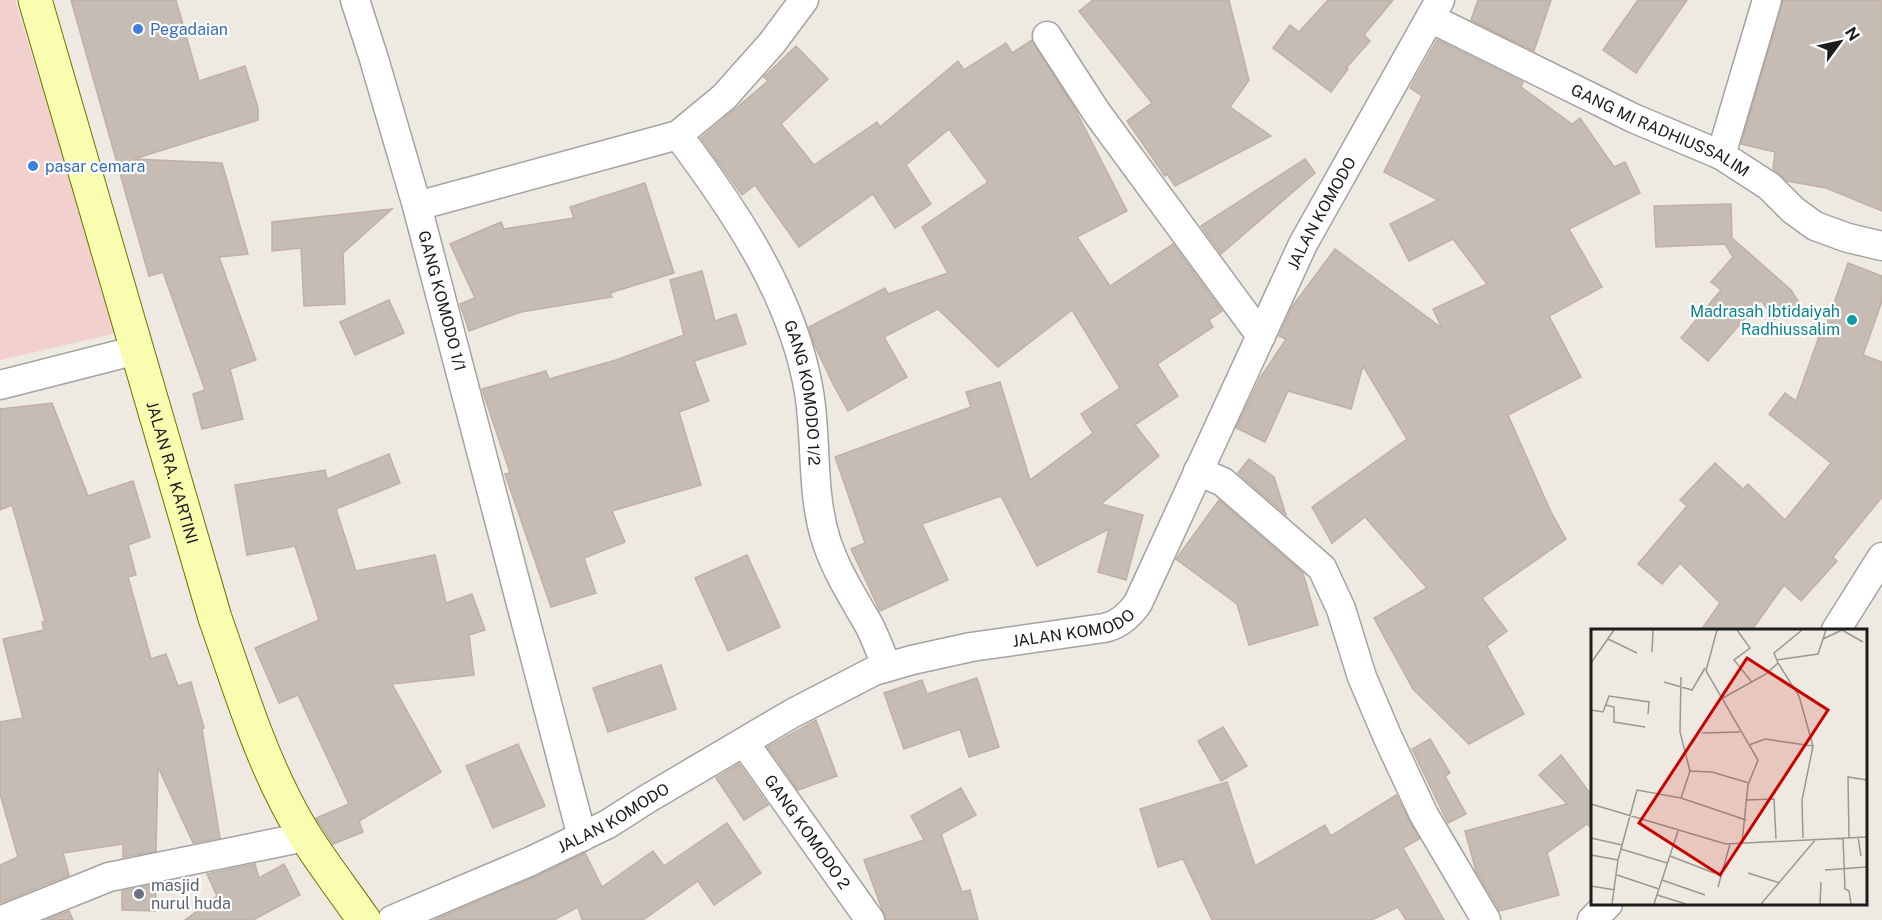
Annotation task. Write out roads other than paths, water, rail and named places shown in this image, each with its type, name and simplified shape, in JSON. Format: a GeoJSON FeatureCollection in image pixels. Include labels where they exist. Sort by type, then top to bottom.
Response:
{"type":"FeatureCollection","features":[{"type":"Feature","properties":{"kind":"street","name":"JALAN RA. KARTINI"},"geometry":{"type":"LineString","coordinates":[[35,0],[215,618],[265,756],[285,801],[305,837],[364,920]]}},
{"type":"Feature","properties":{"kind":"street","name":"GANG KOMODO 1/1"},"geometry":{"type":"LineString","coordinates":[[355,0],[417,206],[582,837]]}},
{"type":"Feature","properties":{"kind":"street"},"geometry":{"type":"LineString","coordinates":[[417,206],[678,135],[724,97],[772,43],[804,0]]}},
{"type":"Feature","properties":{"kind":"street"},"geometry":{"type":"LineString","coordinates":[[1721,155],[1767,0]]}},
{"type":"Feature","properties":{"kind":"street","name":"GANG MI RADHIUSSALIM"},"geometry":{"type":"LineString","coordinates":[[1436,9],[1633,118],[1721,155],[1769,186],[1793,210],[1815,226],[1848,238],[1882,246]]}},
{"type":"Feature","properties":{"kind":"street","name":"JALAN KOMODO"},"geometry":{"type":"LineString","coordinates":[[392,920],[531,861],[608,824],[793,713],[874,671],[971,647],[1111,627],[1124,620],[1138,603],[1303,244],[1436,9]]}},
{"type":"Feature","properties":{"kind":"street"},"geometry":{"type":"LineString","coordinates":[[1047,36],[1103,122],[1261,336]]}},
{"type":"Feature","properties":{"kind":"street","name":"GANG KOMODO 1/2"},"geometry":{"type":"LineString","coordinates":[[678,135],[720,191],[759,257],[788,317],[809,391],[817,496],[826,540],[836,567],[870,627],[887,667]]}},
{"type":"Feature","properties":{"kind":"street"},"geometry":{"type":"LineString","coordinates":[[0,385],[137,350]]}},
{"type":"Feature","properties":{"kind":"street"},"geometry":{"type":"LineString","coordinates":[[1198,471],[1223,482],[1322,568],[1341,609],[1362,677],[1388,738],[1424,815],[1486,920]]}},
{"type":"Feature","properties":{"kind":"street"},"geometry":{"type":"LineString","coordinates":[[1837,629],[1882,556]]}},
{"type":"Feature","properties":{"kind":"street","name":"GANG KOMODO 2"},"geometry":{"type":"LineString","coordinates":[[744,742],[870,920]]}},
{"type":"Feature","properties":{"kind":"street"},"geometry":{"type":"LineString","coordinates":[[2,920],[109,877],[305,837]]}},
{"type":"Feature","properties":{"kind":"street"},"geometry":{"type":"LineString","coordinates":[[1592,920],[1606,905]]}},
{"type":"Feature","properties":{"kind":"place","name":"Pegadaian"},"geometry":{"type":"Point","coordinates":[138,29]}},
{"type":"Feature","properties":{"kind":"place","name":"pasar cemara"},"geometry":{"type":"Point","coordinates":[33,166]}},
{"type":"Feature","properties":{"kind":"place","name":"Madrasah Ibtidaiyah Radhiussalim"},"geometry":{"type":"Point","coordinates":[1852,320]}},
{"type":"Feature","properties":{"kind":"place","name":"masjid nurul huda"},"geometry":{"type":"Point","coordinates":[139,894]}}]}
